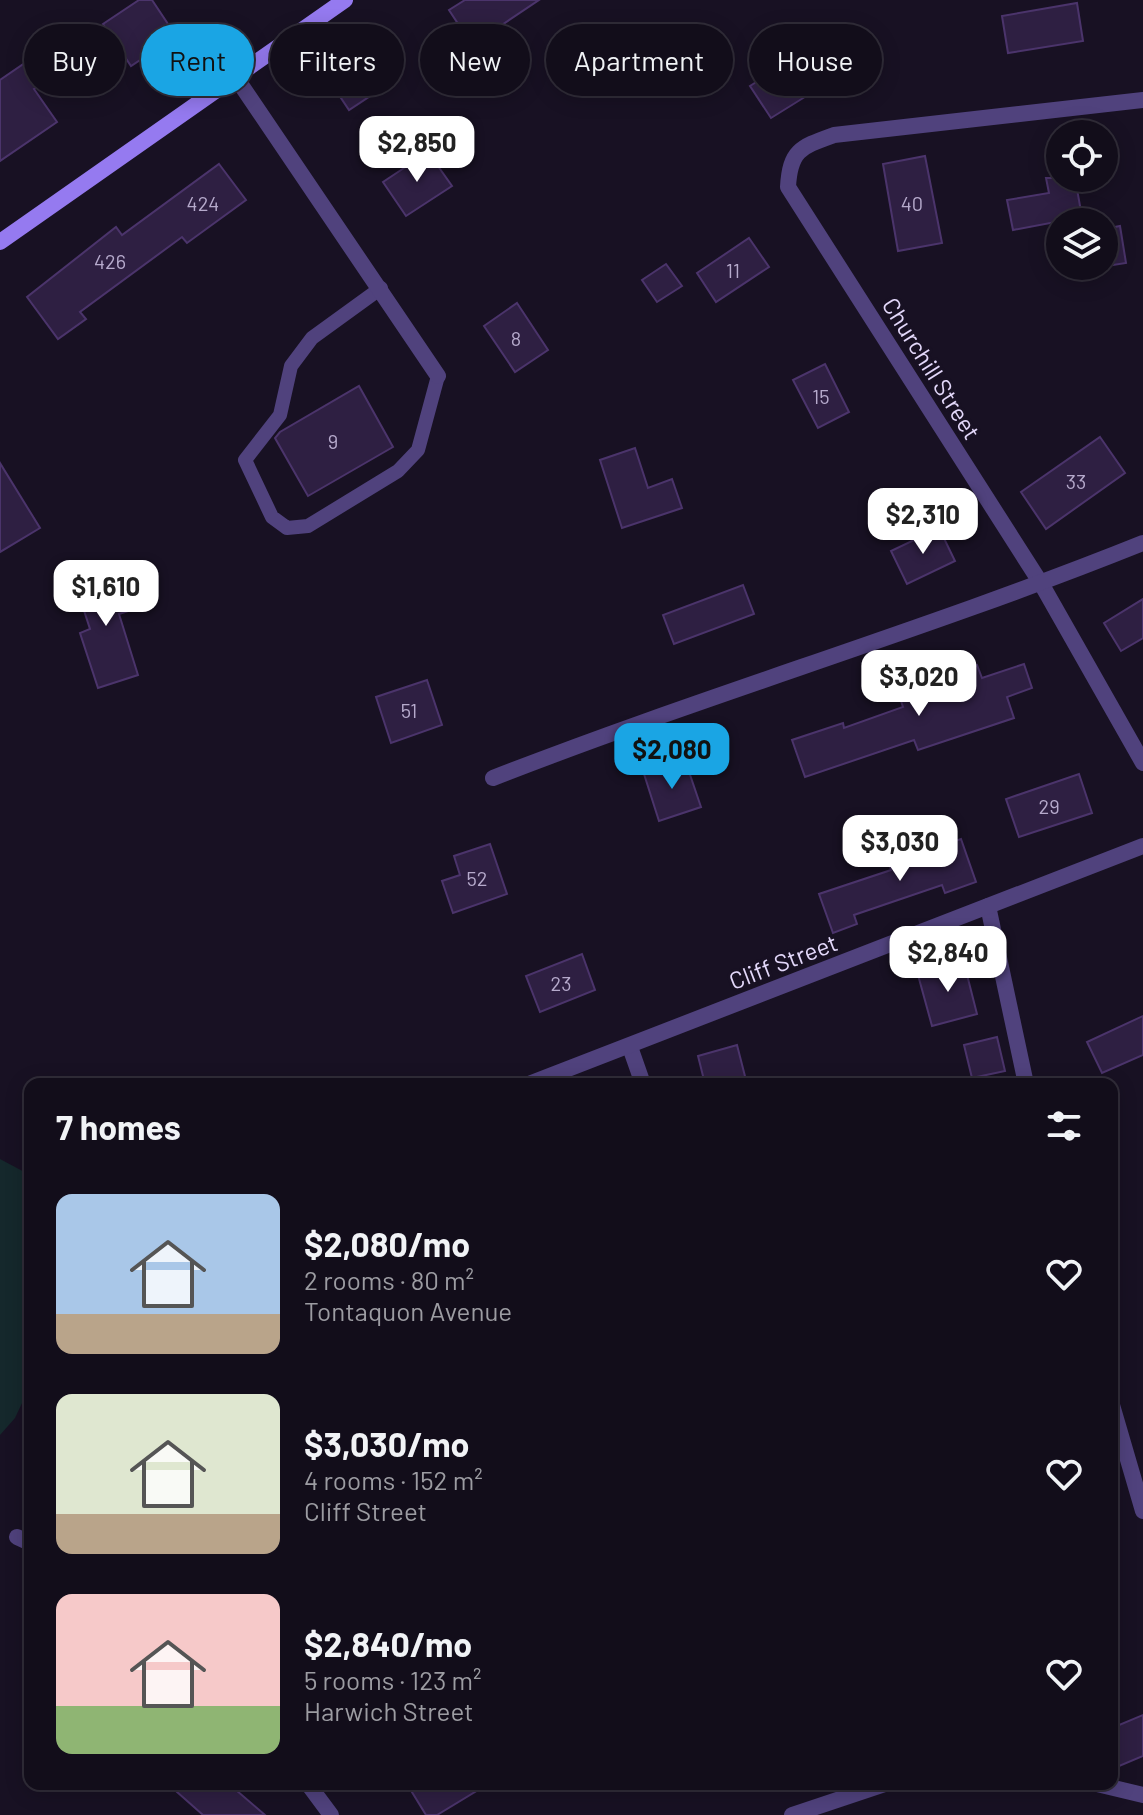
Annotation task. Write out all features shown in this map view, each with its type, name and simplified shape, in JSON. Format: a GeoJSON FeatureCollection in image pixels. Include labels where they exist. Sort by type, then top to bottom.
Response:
{"type":"FeatureCollection","features":[{"type":"Feature","properties":{"kind":"main road"},"geometry":{"type":"LineString","coordinates":[[254,63],[345,0]]}},
{"type":"Feature","properties":{"kind":"main road"},"geometry":{"type":"LineString","coordinates":[[0,242],[207,96]]}},
{"type":"Feature","properties":{"kind":"street"},"geometry":{"type":"LineString","coordinates":[[249,96],[438,376]]}},
{"type":"Feature","properties":{"kind":"street","name":"Churchill Street"},"geometry":{"type":"LineString","coordinates":[[1143,100],[834,135],[809,144],[790,162],[788,187],[1041,584],[1143,763]]}},
{"type":"Feature","properties":{"kind":"street"},"geometry":{"type":"LineString","coordinates":[[493,778],[583,743],[1041,584],[1143,543]]}},
{"type":"Feature","properties":{"kind":"street","name":"Cliff Street"},"geometry":{"type":"LineString","coordinates":[[545,1078],[1143,846]]}},
{"type":"Feature","properties":{"kind":"street"},"geometry":{"type":"LineString","coordinates":[[988,906],[1025,1078]]}},
{"type":"Feature","properties":{"kind":"street"},"geometry":{"type":"LineString","coordinates":[[630,1047],[641,1078]]}},
{"type":"Feature","properties":{"kind":"street"},"geometry":{"type":"LineString","coordinates":[[1118,1426],[1143,1511]]}},
{"type":"Feature","properties":{"kind":"street"},"geometry":{"type":"LineString","coordinates":[[1118,1789],[1143,1795]]}},
{"type":"Feature","properties":{"kind":"street"},"geometry":{"type":"LineString","coordinates":[[312,1790],[331,1815]]}},
{"type":"Feature","properties":{"kind":"street"},"geometry":{"type":"LineString","coordinates":[[792,1815],[867,1790]]}},
{"type":"Feature","properties":{"kind":"lane"},"geometry":{"type":"LineString","coordinates":[[381,288],[312,338],[291,366],[280,415],[245,460],[272,517],[287,528],[308,526],[398,471],[418,450],[438,376]]}},
{"type":"Feature","properties":{"kind":"green space"},"geometry":{"type":"Polygon","coordinates":[[[0,1159],[24,1172],[24,1399],[15,1418],[0,1435],[0,1159]]]}},
{"type":"Feature","properties":{"kind":"building"},"geometry":{"type":"Polygon","coordinates":[[[139,0],[152,0],[168,24],[141,24],[141,59],[131,66],[125,57],[125,24],[103,24],[139,0]]]}},
{"type":"Feature","properties":{"kind":"building"},"geometry":{"type":"Polygon","coordinates":[[[465,0],[539,0],[503,24],[458,24],[449,10],[465,0]]]}},
{"type":"Feature","properties":{"kind":"building"},"geometry":{"type":"Polygon","coordinates":[[[1077,3],[1083,41],[1008,53],[1002,16],[1077,3]]]}},
{"type":"Feature","properties":{"kind":"building"},"geometry":{"type":"Polygon","coordinates":[[[24,64],[24,96],[39,96],[57,122],[0,161],[0,80],[24,64]]]}},
{"type":"Feature","properties":{"kind":"building"},"geometry":{"type":"Polygon","coordinates":[[[340,96],[370,96],[349,110],[340,96]]]}},
{"type":"Feature","properties":{"kind":"building"},"geometry":{"type":"Polygon","coordinates":[[[757,96],[806,96],[771,118],[757,96]]]}},
{"type":"Feature","properties":{"kind":"building"},"geometry":{"type":"Polygon","coordinates":[[[428,152],[452,186],[406,216],[383,182],[428,152]]]}},
{"type":"Feature","properties":{"kind":"building"},"geometry":{"type":"Polygon","coordinates":[[[925,156],[942,243],[898,251],[883,164],[925,156]]]}},
{"type":"Feature","properties":{"kind":"building"},"geometry":{"type":"Polygon","coordinates":[[[219,164],[246,200],[187,243],[182,237],[80,312],[86,319],[58,339],[27,297],[116,227],[122,235],[219,164]]]}},
{"type":"Feature","properties":{"kind":"building"},"geometry":{"type":"Polygon","coordinates":[[[1078,192],[1080,208],[1046,208],[1046,224],[1013,230],[1007,200],[1078,192]]]}},
{"type":"Feature","properties":{"kind":"building"},"geometry":{"type":"Polygon","coordinates":[[[1118,226],[1126,263],[1118,264],[1118,226]]]}},
{"type":"Feature","properties":{"kind":"building"},"geometry":{"type":"Polygon","coordinates":[[[749,238],[769,267],[716,302],[697,273],[749,238]]]}},
{"type":"Feature","properties":{"kind":"building"},"geometry":{"type":"Polygon","coordinates":[[[666,264],[682,286],[657,302],[642,280],[666,264]]]}},
{"type":"Feature","properties":{"kind":"building"},"geometry":{"type":"Polygon","coordinates":[[[517,303],[548,350],[515,372],[484,326],[517,303]]]}},
{"type":"Feature","properties":{"kind":"building"},"geometry":{"type":"Polygon","coordinates":[[[825,364],[849,412],[818,428],[793,380],[825,364]]]}},
{"type":"Feature","properties":{"kind":"building"},"geometry":{"type":"Polygon","coordinates":[[[359,386],[393,447],[308,496],[275,438],[280,432],[359,386]]]}},
{"type":"Feature","properties":{"kind":"building"},"geometry":{"type":"Polygon","coordinates":[[[1100,437],[1125,473],[1046,529],[1021,492],[1100,437]]]}},
{"type":"Feature","properties":{"kind":"building"},"geometry":{"type":"Polygon","coordinates":[[[635,448],[648,488],[672,479],[682,508],[622,528],[600,460],[635,448]]]}},
{"type":"Feature","properties":{"kind":"building"},"geometry":{"type":"Polygon","coordinates":[[[0,463],[40,528],[0,552],[0,463]]]}},
{"type":"Feature","properties":{"kind":"building"},"geometry":{"type":"Polygon","coordinates":[[[939,528],[955,561],[907,584],[891,551],[939,528]]]}},
{"type":"Feature","properties":{"kind":"building"},"geometry":{"type":"Polygon","coordinates":[[[114,567],[128,611],[119,614],[138,675],[98,688],[80,633],[90,629],[74,580],[114,567]]]}},
{"type":"Feature","properties":{"kind":"building"},"geometry":{"type":"Polygon","coordinates":[[[743,585],[754,614],[674,644],[663,615],[743,585]]]}},
{"type":"Feature","properties":{"kind":"building"},"geometry":{"type":"Polygon","coordinates":[[[1143,599],[1143,638],[1121,651],[1104,623],[1143,599]]]}},
{"type":"Feature","properties":{"kind":"building"},"geometry":{"type":"Polygon","coordinates":[[[1024,664],[1032,688],[1007,697],[1014,718],[918,750],[914,740],[805,777],[792,740],[843,723],[844,728],[903,707],[898,692],[977,665],[982,678],[1024,664]]]}},
{"type":"Feature","properties":{"kind":"building"},"geometry":{"type":"Polygon","coordinates":[[[427,680],[442,725],[391,743],[376,697],[427,680]]]}},
{"type":"Feature","properties":{"kind":"building"},"geometry":{"type":"Polygon","coordinates":[[[685,760],[701,807],[659,821],[644,774],[685,760]]]}},
{"type":"Feature","properties":{"kind":"building"},"geometry":{"type":"Polygon","coordinates":[[[1079,774],[1092,813],[1019,837],[1006,799],[1079,774]]]}},
{"type":"Feature","properties":{"kind":"building"},"geometry":{"type":"Polygon","coordinates":[[[961,839],[976,882],[945,893],[942,885],[854,915],[857,924],[833,933],[819,894],[891,870],[889,863],[961,839]]]}},
{"type":"Feature","properties":{"kind":"building"},"geometry":{"type":"Polygon","coordinates":[[[490,844],[507,894],[453,913],[442,881],[460,875],[454,856],[490,844]]]}},
{"type":"Feature","properties":{"kind":"building"},"geometry":{"type":"Polygon","coordinates":[[[582,954],[595,990],[540,1012],[526,976],[582,954]]]}},
{"type":"Feature","properties":{"kind":"building"},"geometry":{"type":"Polygon","coordinates":[[[964,963],[977,1014],[932,1026],[918,975],[964,963]]]}},
{"type":"Feature","properties":{"kind":"building"},"geometry":{"type":"Polygon","coordinates":[[[1143,1016],[1143,1055],[1102,1073],[1087,1042],[1143,1016]]]}},
{"type":"Feature","properties":{"kind":"building"},"geometry":{"type":"Polygon","coordinates":[[[997,1037],[1005,1071],[972,1078],[964,1045],[997,1037]]]}},
{"type":"Feature","properties":{"kind":"building"},"geometry":{"type":"Polygon","coordinates":[[[737,1045],[745,1078],[704,1078],[698,1056],[737,1045]]]}},
{"type":"Feature","properties":{"kind":"building"},"geometry":{"type":"Polygon","coordinates":[[[1143,1715],[1143,1756],[1118,1766],[1118,1725],[1143,1715]]]}},
{"type":"Feature","properties":{"kind":"building"},"geometry":{"type":"Polygon","coordinates":[[[175,1790],[236,1790],[265,1815],[203,1815],[175,1790]]]}},
{"type":"Feature","properties":{"kind":"building"},"geometry":{"type":"Polygon","coordinates":[[[411,1790],[478,1790],[437,1815],[426,1815],[411,1790]]]}}]}
